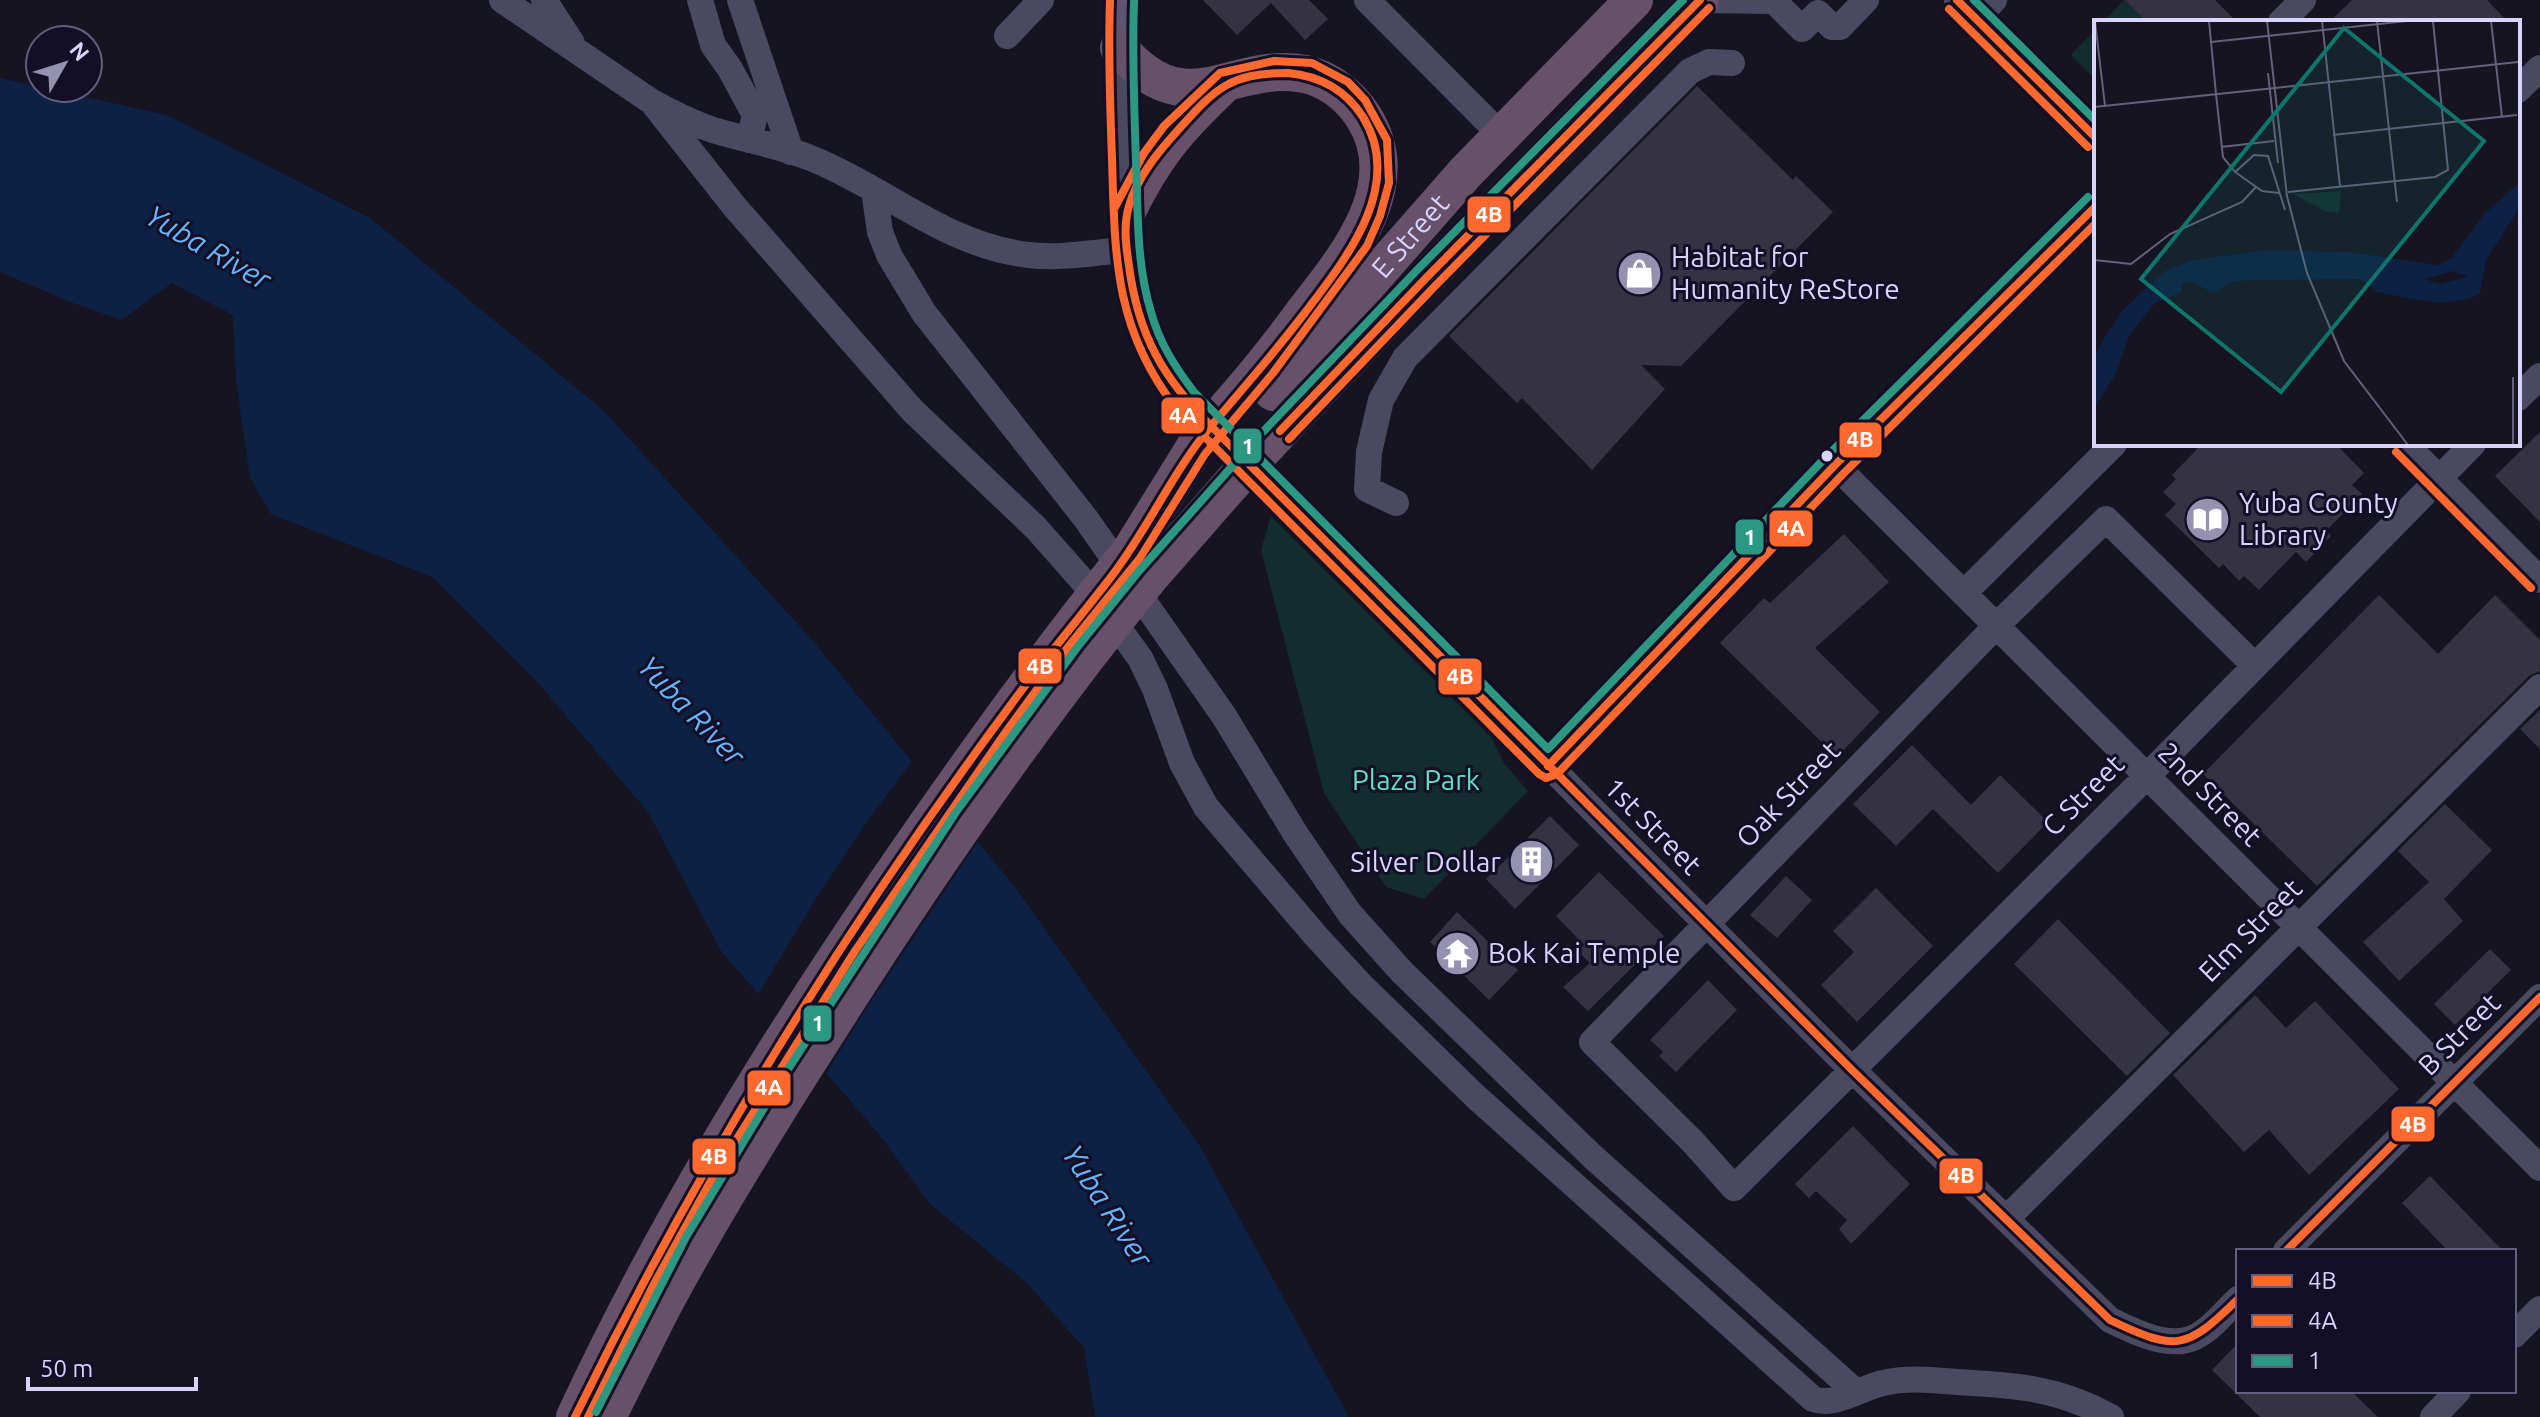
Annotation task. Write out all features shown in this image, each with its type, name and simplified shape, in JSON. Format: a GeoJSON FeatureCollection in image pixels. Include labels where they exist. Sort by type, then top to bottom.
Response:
{"type":"FeatureCollection","features":[{"type":"Feature","properties":{"kind":"highway","name":"E Street"},"geometry":{"type":"LineString","coordinates":[[1139,566],[1212,464],[1501,135],[1634,0]]}},
{"type":"Feature","properties":{"kind":"highway","name":"E Street"},"geometry":{"type":"LineString","coordinates":[[1248,424],[1427,277],[1700,0]]}},
{"type":"Feature","properties":{"kind":"highway"},"geometry":{"type":"LineString","coordinates":[[1119,48],[1133,65],[1160,81],[1187,88],[1223,85],[1255,76],[1307,74],[1332,85],[1349,100],[1365,119],[1375,143],[1378,168],[1374,197],[1357,240],[1272,355],[1248,424]]}},
{"type":"Feature","properties":{"kind":"highway"},"geometry":{"type":"LineString","coordinates":[[1127,232],[1143,178],[1168,141],[1223,85]]}},
{"type":"Feature","properties":{"kind":"highway"},"geometry":{"type":"LineString","coordinates":[[575,1417],[658,1252],[703,1171],[845,944],[995,726],[1059,640],[1139,566]]}},
{"type":"Feature","properties":{"kind":"highway"},"geometry":{"type":"LineString","coordinates":[[607,1417],[697,1242],[846,1001],[1139,566]]}},
{"type":"Feature","properties":{"kind":"main road"},"geometry":{"type":"LineString","coordinates":[[1119,48],[1122,0]]}},
{"type":"Feature","properties":{"kind":"street"},"geometry":{"type":"LineString","coordinates":[[502,0],[652,102],[700,125],[812,158],[940,228],[998,250],[1050,256],[1127,232]]}},
{"type":"Feature","properties":{"kind":"street"},"geometry":{"type":"LineString","coordinates":[[544,0],[578,52]]}},
{"type":"Feature","properties":{"kind":"street"},"geometry":{"type":"LineString","coordinates":[[700,0],[713,45],[755,115],[749,140]]}},
{"type":"Feature","properties":{"kind":"street"},"geometry":{"type":"LineString","coordinates":[[740,0],[791,152]]}},
{"type":"Feature","properties":{"kind":"street"},"geometry":{"type":"LineString","coordinates":[[1007,36],[1041,0]]}},
{"type":"Feature","properties":{"kind":"street"},"geometry":{"type":"LineString","coordinates":[[1367,0],[1501,135]]}},
{"type":"Feature","properties":{"kind":"street"},"geometry":{"type":"LineString","coordinates":[[1700,0],[1774,1],[1802,29],[1818,13],[1832,27],[1840,27],[1866,0]]}},
{"type":"Feature","properties":{"kind":"street"},"geometry":{"type":"LineString","coordinates":[[1957,0],[1985,9],[2094,136]]}},
{"type":"Feature","properties":{"kind":"street"},"geometry":{"type":"LineString","coordinates":[[2283,20],[2303,0]]}},
{"type":"Feature","properties":{"kind":"street","name":"1st Street"},"geometry":{"type":"LineString","coordinates":[[1119,48],[1127,232],[1137,311],[1147,341],[1171,384],[1851,1069],[2110,1320],[2156,1339],[2182,1341],[2195,1337],[2236,1301]]}},
{"type":"Feature","properties":{"kind":"street"},"geometry":{"type":"LineString","coordinates":[[1396,503],[1367,489],[1368,465],[1381,400],[1405,358],[1690,71],[1709,62],[1732,63]]}},
{"type":"Feature","properties":{"kind":"street"},"geometry":{"type":"LineString","coordinates":[[2520,88],[2540,68]]}},
{"type":"Feature","properties":{"kind":"street"},"geometry":{"type":"LineString","coordinates":[[652,102],[745,219],[905,401],[1036,528],[1089,588],[1140,658],[1155,689],[1182,763],[1206,807],[1259,871],[1361,985],[1549,1164],[1813,1399],[1830,1401],[1899,1380],[2033,1387],[2065,1395],[2111,1417]]}},
{"type":"Feature","properties":{"kind":"street"},"geometry":{"type":"LineString","coordinates":[[874,190],[880,232],[889,255],[924,313],[1095,532],[1224,716],[1295,833],[1350,914],[1402,972],[1572,1137],[1856,1392]]}},
{"type":"Feature","properties":{"kind":"street"},"geometry":{"type":"LineString","coordinates":[[1548,766],[1835,465],[2094,208]]}},
{"type":"Feature","properties":{"kind":"street"},"geometry":{"type":"LineString","coordinates":[[1964,593],[2112,446]]}},
{"type":"Feature","properties":{"kind":"street"},"geometry":{"type":"LineString","coordinates":[[2407,446],[2540,580]]}},
{"type":"Feature","properties":{"kind":"street","name":"C Street"},"geometry":{"type":"LineString","coordinates":[[1734,1188],[2147,776],[2471,446]]}},
{"type":"Feature","properties":{"kind":"street","name":"2nd Street"},"geometry":{"type":"LineString","coordinates":[[1835,465],[2540,1168]]}},
{"type":"Feature","properties":{"kind":"street","name":"Oak Street"},"geometry":{"type":"LineString","coordinates":[[1734,1188],[1693,1142],[1592,1042],[1997,625],[2106,519],[2255,666]]}},
{"type":"Feature","properties":{"kind":"street","name":"Elm Street"},"geometry":{"type":"LineString","coordinates":[[2006,1219],[2540,687]]}},
{"type":"Feature","properties":{"kind":"street","name":"B Street"},"geometry":{"type":"LineString","coordinates":[[2288,1249],[2540,997]]}},
{"type":"Feature","properties":{"kind":"street"},"geometry":{"type":"LineString","coordinates":[[2516,1333],[2540,1309]]}},
{"type":"Feature","properties":{"kind":"street"},"geometry":{"type":"LineString","coordinates":[[2433,1417],[2456,1393]]}},
{"type":"Feature","properties":{"kind":"green space"},"geometry":{"type":"Polygon","coordinates":[[[2124,0],[2134,0],[2154,20],[2105,20],[2124,0]]]}},
{"type":"Feature","properties":{"kind":"green space"},"geometry":{"type":"Polygon","coordinates":[[[2094,31],[2094,78],[2071,55],[2094,31]]]}},
{"type":"Feature","properties":{"kind":"green space","name":"Plaza Park"},"geometry":{"type":"Polygon","coordinates":[[[1271,516],[1491,737],[1504,763],[1528,791],[1424,899],[1386,887],[1324,793],[1261,550],[1271,516]]]}},
{"type":"Feature","properties":{"kind":"water","name":"Yuba River"},"geometry":{"type":"Polygon","coordinates":[[[0,78],[24,83],[24,104],[104,104],[104,101],[167,115],[370,218],[604,411],[813,641],[1014,886],[1199,1145],[1349,1417],[1095,1417],[1084,1348],[1027,1283],[931,1205],[878,1133],[721,951],[648,812],[539,684],[432,577],[271,514],[250,478],[236,381],[233,315],[172,283],[122,320],[0,272],[0,78]]]}},
{"type":"Feature","properties":{"kind":"pier"},"geometry":{"type":"Polygon","coordinates":[[[914,758],[980,838],[824,1077],[756,998],[815,900],[914,758]]]}},
{"type":"Feature","properties":{"kind":"building"},"geometry":{"type":"Polygon","coordinates":[[[1203,0],[1309,0],[1328,19],[1305,40],[1271,3],[1237,35],[1203,0]]]}},
{"type":"Feature","properties":{"kind":"building"},"geometry":{"type":"Polygon","coordinates":[[[2125,0],[2215,0],[2235,20],[2145,20],[2125,0]]]}},
{"type":"Feature","properties":{"kind":"building"},"geometry":{"type":"Polygon","coordinates":[[[2352,0],[2487,0],[2506,20],[2331,20],[2352,0]]]}},
{"type":"Feature","properties":{"kind":"building","name":"Habitat for Humanity ReStore"},"geometry":{"type":"Polygon","coordinates":[[[1697,86],[1793,180],[1796,176],[1833,212],[1681,366],[1641,365],[1665,389],[1592,470],[1522,398],[1517,403],[1449,336],[1697,86]]]}},
{"type":"Feature","properties":{"kind":"building"},"geometry":{"type":"Polygon","coordinates":[[[2540,432],[2540,522],[2495,476],[2540,432]]]}},
{"type":"Feature","properties":{"kind":"building"},"geometry":{"type":"Polygon","coordinates":[[[2200,446],[2338,446],[2364,473],[2352,485],[2362,494],[2326,531],[2331,536],[2306,562],[2296,552],[2259,590],[2244,576],[2239,581],[2223,564],[2219,568],[2165,515],[2176,504],[2163,492],[2176,479],[2172,475],[2200,446]]]}},
{"type":"Feature","properties":{"kind":"building"},"geometry":{"type":"Polygon","coordinates":[[[1844,534],[1889,582],[1815,648],[1880,712],[1837,757],[1720,643],[1764,598],[1770,603],[1844,534]]]}},
{"type":"Feature","properties":{"kind":"building"},"geometry":{"type":"Polygon","coordinates":[[[2379,595],[2438,654],[2495,595],[2540,640],[2540,671],[2529,676],[2317,886],[2203,774],[2379,595]]]}},
{"type":"Feature","properties":{"kind":"building"},"geometry":{"type":"Polygon","coordinates":[[[2540,710],[2540,749],[2520,729],[2540,710]]]}},
{"type":"Feature","properties":{"kind":"building"},"geometry":{"type":"Polygon","coordinates":[[[1912,745],[1971,805],[2000,775],[2048,822],[1998,873],[1933,809],[1896,846],[1853,804],[1912,745]]]}},
{"type":"Feature","properties":{"kind":"building"},"geometry":{"type":"Polygon","coordinates":[[[2445,804],[2492,850],[2444,899],[2463,921],[2399,981],[2363,942],[2429,882],[2398,851],[2445,804]]]}},
{"type":"Feature","properties":{"kind":"building","name":"Silver Dollar"},"geometry":{"type":"Polygon","coordinates":[[[1550,816],[1579,845],[1515,909],[1486,879],[1550,816]]]}},
{"type":"Feature","properties":{"kind":"building"},"geometry":{"type":"Polygon","coordinates":[[[1599,872],[1664,936],[1588,1011],[1563,987],[1590,963],[1577,951],[1584,945],[1556,916],[1599,872]]]}},
{"type":"Feature","properties":{"kind":"building"},"geometry":{"type":"Polygon","coordinates":[[[1786,876],[1812,900],[1777,938],[1750,915],[1786,876]]]}},
{"type":"Feature","properties":{"kind":"building"},"geometry":{"type":"Polygon","coordinates":[[[1876,888],[1933,946],[1857,1022],[1821,985],[1854,952],[1833,931],[1876,888]]]}},
{"type":"Feature","properties":{"kind":"building"},"geometry":{"type":"Polygon","coordinates":[[[1457,912],[1518,970],[1489,1000],[1430,942],[1457,912]]]}},
{"type":"Feature","properties":{"kind":"building"},"geometry":{"type":"Polygon","coordinates":[[[2058,919],[2170,1033],[2127,1076],[2014,964],[2058,919]]]}},
{"type":"Feature","properties":{"kind":"building"},"geometry":{"type":"Polygon","coordinates":[[[2490,949],[2511,970],[2455,1025],[2434,1004],[2490,949]]]}},
{"type":"Feature","properties":{"kind":"building"},"geometry":{"type":"Polygon","coordinates":[[[1708,980],[1737,1010],[1676,1072],[1659,1056],[1663,1052],[1650,1040],[1708,980]]]}},
{"type":"Feature","properties":{"kind":"building"},"geometry":{"type":"Polygon","coordinates":[[[2255,995],[2286,1028],[2315,1001],[2399,1089],[2309,1175],[2269,1130],[2244,1152],[2173,1075],[2255,995]]]}},
{"type":"Feature","properties":{"kind":"building"},"geometry":{"type":"Polygon","coordinates":[[[1853,1126],[1910,1184],[1851,1244],[1839,1229],[1847,1220],[1816,1191],[1809,1198],[1795,1184],[1853,1126]]]}},
{"type":"Feature","properties":{"kind":"building"},"geometry":{"type":"Polygon","coordinates":[[[2430,1176],[2501,1249],[2446,1249],[2402,1203],[2430,1176]]]}},
{"type":"Feature","properties":{"kind":"building"},"geometry":{"type":"Polygon","coordinates":[[[2236,1345],[2236,1393],[2353,1393],[2378,1417],[2260,1417],[2212,1370],[2236,1345]]]}},
{"type":"Feature","properties":{"kind":"transit line","name":"4A"},"geometry":{"type":"LineString","coordinates":[[1110,0],[1110,99],[1117,259],[1129,320],[1156,378],[1176,408],[1546,778],[1557,774],[1844,473],[2094,225]]}},
{"type":"Feature","properties":{"kind":"transit line","name":"1"},"geometry":{"type":"LineString","coordinates":[[596,1412],[686,1237],[779,1083],[956,812],[1079,645],[1139,571],[1259,436],[1418,269],[1683,0]]}},
{"type":"Feature","properties":{"kind":"transit line","name":"4B"},"geometry":{"type":"LineString","coordinates":[[1280,431],[1700,0]]}},
{"type":"Feature","properties":{"kind":"transit line","name":"4B"},"geometry":{"type":"LineString","coordinates":[[1957,0],[2094,136]]}},
{"type":"Feature","properties":{"kind":"transit line","name":"1"},"geometry":{"type":"LineString","coordinates":[[1974,0],[2094,119]]}},
{"type":"Feature","properties":{"kind":"transit line","name":"1"},"geometry":{"type":"LineString","coordinates":[[1134,1],[1140,256],[1151,312],[1168,354],[1194,392],[1548,749],[1826,457],[2088,197]]}},
{"type":"Feature","properties":{"kind":"transit line","name":"4A"},"geometry":{"type":"LineString","coordinates":[[1289,439],[1709,8]]}},
{"type":"Feature","properties":{"kind":"transit line","name":"4A"},"geometry":{"type":"LineString","coordinates":[[1949,9],[2088,147]]}},
{"type":"Feature","properties":{"kind":"transit line","name":"4A"},"geometry":{"type":"LineString","coordinates":[[588,1417],[654,1284],[713,1177],[855,951],[1005,733],[1068,647],[1140,558],[1205,454],[1273,373],[1367,246],[1389,183],[1387,140],[1365,100],[1348,82],[1312,63],[1274,61],[1220,73],[1164,126],[1144,153],[1115,207]]}},
{"type":"Feature","properties":{"kind":"transit line","name":"4B"},"geometry":{"type":"LineString","coordinates":[[1288,73],[1311,77],[1331,86],[1348,99],[1363,117],[1374,143],[1378,170],[1374,196],[1365,222],[1336,271],[1211,426],[1166,372],[1146,334],[1129,266],[1127,214],[1137,185],[1150,165],[1214,93],[1252,76],[1288,73]]}},
{"type":"Feature","properties":{"kind":"transit line","name":"4B"},"geometry":{"type":"LineString","coordinates":[[1548,766],[1835,465],[2094,208]]}},
{"type":"Feature","properties":{"kind":"transit line","name":"4B"},"geometry":{"type":"LineString","coordinates":[[575,1417],[722,1141],[832,963],[949,790],[1124,559],[1211,426]]}},
{"type":"Feature","properties":{"kind":"transit line","name":"4B"},"geometry":{"type":"LineString","coordinates":[[1211,426],[1851,1069],[2110,1320],[2151,1337],[2180,1341],[2205,1328],[2236,1301]]}},
{"type":"Feature","properties":{"kind":"transit line","name":"4A"},"geometry":{"type":"LineString","coordinates":[[2396,452],[2531,588]]}},
{"type":"Feature","properties":{"kind":"transit line","name":"4B"},"geometry":{"type":"LineString","coordinates":[[2288,1249],[2540,997]]}},
{"type":"Feature","properties":{"kind":"place","name":"Habitat for Humanity ReStore"},"geometry":{"type":"Point","coordinates":[1640,273]}},
{"type":"Feature","properties":{"kind":"place","name":"Yuba County Library"},"geometry":{"type":"Point","coordinates":[2208,519]}},
{"type":"Feature","properties":{"kind":"place","name":"Silver Dollar"},"geometry":{"type":"Point","coordinates":[1532,862]}},
{"type":"Feature","properties":{"kind":"place","name":"Bok Kai Temple"},"geometry":{"type":"Point","coordinates":[1457,953]}}]}
